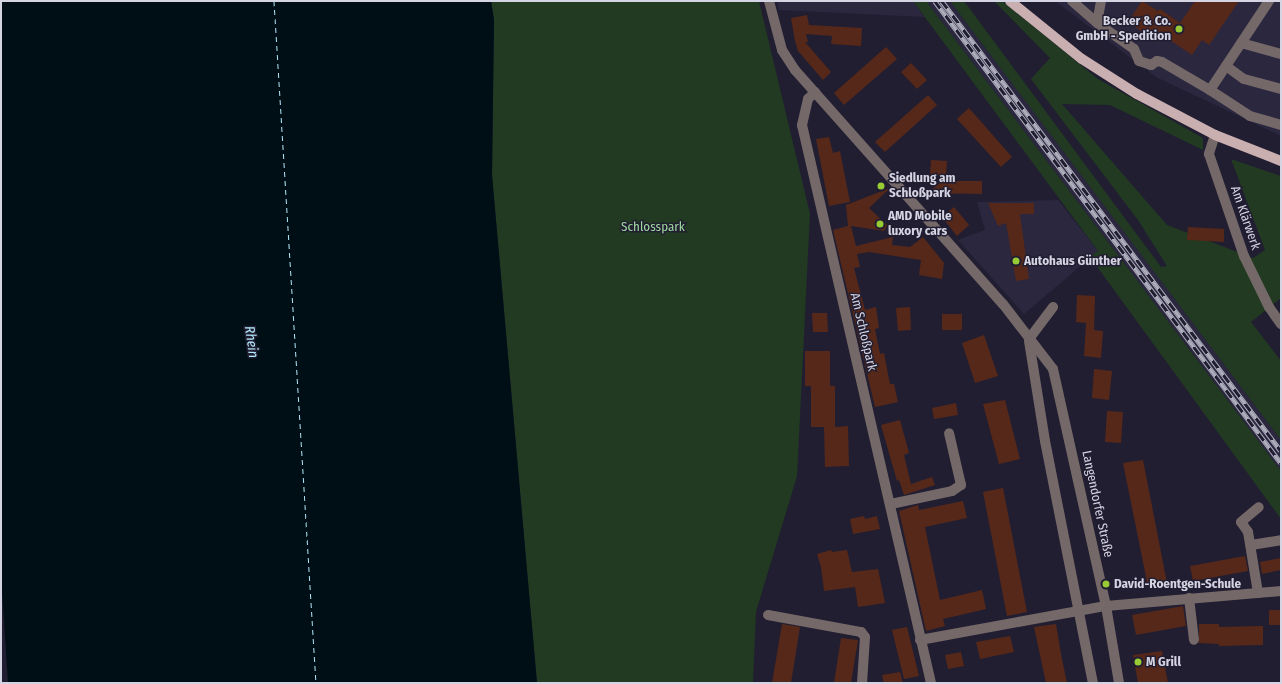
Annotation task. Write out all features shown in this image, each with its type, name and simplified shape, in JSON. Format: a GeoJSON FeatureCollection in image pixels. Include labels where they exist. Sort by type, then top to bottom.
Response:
{"type":"FeatureCollection","features":[{"type":"Feature","properties":{"kind":"main road"},"geometry":{"type":"LineString","coordinates":[[1010,1],[1057,40],[1109,77],[1162,109],[1214,135],[1281,161]]}},
{"type":"Feature","properties":{"kind":"street"},"geometry":{"type":"LineString","coordinates":[[769,1],[786,58],[815,92]]}},
{"type":"Feature","properties":{"kind":"street"},"geometry":{"type":"LineString","coordinates":[[1072,1],[1097,23],[1134,48],[1144,64],[1151,65],[1157,61],[1162,62],[1210,90],[1250,116],[1281,125]]}},
{"type":"Feature","properties":{"kind":"street"},"geometry":{"type":"LineString","coordinates":[[1097,23],[1101,1]]}},
{"type":"Feature","properties":{"kind":"street"},"geometry":{"type":"LineString","coordinates":[[1210,90],[1269,1]]}},
{"type":"Feature","properties":{"kind":"street"},"geometry":{"type":"LineString","coordinates":[[1241,43],[1281,54]]}},
{"type":"Feature","properties":{"kind":"street"},"geometry":{"type":"LineString","coordinates":[[1226,66],[1244,79],[1281,89]]}},
{"type":"Feature","properties":{"kind":"street","name":"Langendorfer Straße"},"geometry":{"type":"LineString","coordinates":[[815,92],[1003,304],[1053,369],[1106,606],[1120,683]]}},
{"type":"Feature","properties":{"kind":"street","name":"Am Schloßpark"},"geometry":{"type":"LineString","coordinates":[[815,92],[808,99],[802,125],[891,504],[920,640],[931,683]]}},
{"type":"Feature","properties":{"kind":"street","name":"Am Klärwerk"},"geometry":{"type":"LineString","coordinates":[[1214,135],[1209,154],[1244,256],[1269,307],[1281,324]]}},
{"type":"Feature","properties":{"kind":"street"},"geometry":{"type":"LineString","coordinates":[[1029,339],[1053,307]]}},
{"type":"Feature","properties":{"kind":"street","name":"Langendorfer Straße"},"geometry":{"type":"LineString","coordinates":[[1029,339],[1045,441],[1093,683]]}},
{"type":"Feature","properties":{"kind":"street"},"geometry":{"type":"LineString","coordinates":[[891,504],[952,491],[961,485],[960,474],[949,432]]}},
{"type":"Feature","properties":{"kind":"street"},"geometry":{"type":"LineString","coordinates":[[1258,593],[1248,532],[1241,522],[1259,507]]}},
{"type":"Feature","properties":{"kind":"street"},"geometry":{"type":"LineString","coordinates":[[1250,545],[1281,540]]}},
{"type":"Feature","properties":{"kind":"street"},"geometry":{"type":"LineString","coordinates":[[920,640],[1106,606],[1281,591]]}},
{"type":"Feature","properties":{"kind":"street"},"geometry":{"type":"LineString","coordinates":[[1189,598],[1194,640]]}},
{"type":"Feature","properties":{"kind":"street"},"geometry":{"type":"LineString","coordinates":[[768,615],[861,632],[865,637],[862,683]]}},
{"type":"Feature","properties":{"kind":"shaded area"},"geometry":{"type":"Polygon","coordinates":[[[777,1],[913,1],[924,17],[779,10],[777,1]]]}},
{"type":"Feature","properties":{"kind":"shaded area"},"geometry":{"type":"Polygon","coordinates":[[[926,1],[950,1],[1154,271],[1281,440],[1281,471],[926,1]]]}},
{"type":"Feature","properties":{"kind":"shaded area"},"geometry":{"type":"Polygon","coordinates":[[[1055,1],[1281,1],[1281,136],[1156,77],[1055,1]]]}},
{"type":"Feature","properties":{"kind":"shaded area"},"geometry":{"type":"Polygon","coordinates":[[[1058,200],[1098,251],[1024,314],[958,240],[985,230],[977,202],[1058,200]]]}},
{"type":"Feature","properties":{"kind":"green space","name":"Schlosspark"},"geometry":{"type":"Polygon","coordinates":[[[491,1],[759,1],[810,214],[797,476],[756,612],[753,683],[537,683],[492,175],[494,20],[491,1]]]}},
{"type":"Feature","properties":{"kind":"green space"},"geometry":{"type":"Polygon","coordinates":[[[913,1],[926,1],[1281,471],[1281,519],[1090,257],[1098,251],[913,1]]]}},
{"type":"Feature","properties":{"kind":"green space"},"geometry":{"type":"Polygon","coordinates":[[[950,1],[963,1],[967,5],[1161,267],[1167,266],[1138,220],[1031,79],[1050,58],[994,1],[1002,1],[1098,79],[1203,138],[1203,150],[1110,105],[1062,104],[1167,225],[1253,258],[1265,250],[1231,159],[1281,176],[1281,298],[1251,322],[1281,361],[1281,440],[950,1]]]}},
{"type":"Feature","properties":{"kind":"water","name":"Rhein"},"geometry":{"type":"Polygon","coordinates":[[[1,1],[491,1],[494,20],[492,175],[537,683],[8,683],[1,575],[1,1]]]}},
{"type":"Feature","properties":{"kind":"building","name":"Becker & Co. GmbH - Spedition"},"geometry":{"type":"Polygon","coordinates":[[[1142,1],[1158,11],[1160,9],[1180,23],[1195,1],[1239,1],[1209,45],[1202,40],[1192,55],[1162,35],[1157,42],[1128,22],[1142,1]]]}},
{"type":"Feature","properties":{"kind":"building"},"geometry":{"type":"Polygon","coordinates":[[[807,15],[809,25],[862,28],[861,46],[831,44],[832,36],[806,34],[808,42],[805,42],[831,72],[823,80],[798,51],[795,41],[791,18],[807,15]]]}},
{"type":"Feature","properties":{"kind":"building"},"geometry":{"type":"Polygon","coordinates":[[[886,47],[897,59],[844,105],[834,93],[886,47]]]}},
{"type":"Feature","properties":{"kind":"building"},"geometry":{"type":"Polygon","coordinates":[[[911,63],[927,80],[917,89],[901,72],[911,63]]]}},
{"type":"Feature","properties":{"kind":"building"},"geometry":{"type":"Polygon","coordinates":[[[928,95],[937,105],[885,152],[875,142],[928,95]]]}},
{"type":"Feature","properties":{"kind":"building"},"geometry":{"type":"Polygon","coordinates":[[[969,108],[1012,157],[1001,167],[957,119],[969,108]]]}},
{"type":"Feature","properties":{"kind":"building"},"geometry":{"type":"Polygon","coordinates":[[[829,137],[833,153],[840,151],[850,202],[829,206],[816,139],[829,137]]]}},
{"type":"Feature","properties":{"kind":"building"},"geometry":{"type":"Polygon","coordinates":[[[931,160],[947,161],[946,176],[930,175],[931,160]]]}},
{"type":"Feature","properties":{"kind":"building"},"geometry":{"type":"Polygon","coordinates":[[[942,181],[982,181],[982,194],[928,193],[942,181]]]}},
{"type":"Feature","properties":{"kind":"building"},"geometry":{"type":"Polygon","coordinates":[[[890,188],[869,208],[887,225],[884,231],[851,226],[856,246],[893,237],[892,245],[910,247],[923,237],[944,263],[942,279],[919,275],[921,260],[869,252],[857,254],[860,267],[854,268],[865,310],[876,307],[879,328],[875,329],[880,354],[884,353],[890,384],[894,384],[898,402],[875,407],[833,230],[848,226],[846,205],[890,188]]]}},
{"type":"Feature","properties":{"kind":"building"},"geometry":{"type":"Polygon","coordinates":[[[988,203],[1034,203],[1034,214],[1020,214],[1029,279],[1016,281],[1006,223],[998,226],[988,203]]]}},
{"type":"Feature","properties":{"kind":"building"},"geometry":{"type":"Polygon","coordinates":[[[954,207],[969,225],[957,236],[942,217],[954,207]]]}},
{"type":"Feature","properties":{"kind":"building"},"geometry":{"type":"Polygon","coordinates":[[[1188,227],[1224,229],[1224,242],[1187,240],[1188,227]]]}},
{"type":"Feature","properties":{"kind":"building"},"geometry":{"type":"Polygon","coordinates":[[[1077,295],[1095,296],[1094,330],[1103,331],[1101,358],[1084,356],[1086,323],[1076,322],[1077,295]]]}},
{"type":"Feature","properties":{"kind":"building"},"geometry":{"type":"Polygon","coordinates":[[[910,307],[911,330],[898,331],[896,308],[910,307]]]}},
{"type":"Feature","properties":{"kind":"building"},"geometry":{"type":"Polygon","coordinates":[[[812,313],[827,313],[828,332],[813,332],[812,313]]]}},
{"type":"Feature","properties":{"kind":"building"},"geometry":{"type":"Polygon","coordinates":[[[942,314],[962,314],[962,330],[942,330],[942,314]]]}},
{"type":"Feature","properties":{"kind":"building"},"geometry":{"type":"Polygon","coordinates":[[[984,335],[998,376],[975,383],[962,343],[984,335]]]}},
{"type":"Feature","properties":{"kind":"building"},"geometry":{"type":"Polygon","coordinates":[[[805,351],[830,351],[830,386],[835,386],[835,427],[848,426],[849,466],[825,467],[824,427],[811,427],[811,386],[805,386],[805,351]]]}},
{"type":"Feature","properties":{"kind":"building"},"geometry":{"type":"Polygon","coordinates":[[[1094,369],[1112,371],[1109,400],[1092,398],[1094,369]]]}},
{"type":"Feature","properties":{"kind":"building"},"geometry":{"type":"Polygon","coordinates":[[[1005,400],[1020,459],[999,464],[983,404],[1005,400]]]}},
{"type":"Feature","properties":{"kind":"building"},"geometry":{"type":"Polygon","coordinates":[[[956,403],[958,415],[934,419],[932,408],[956,403]]]}},
{"type":"Feature","properties":{"kind":"building"},"geometry":{"type":"Polygon","coordinates":[[[1107,411],[1123,412],[1121,443],[1105,442],[1107,411]]]}},
{"type":"Feature","properties":{"kind":"building"},"geometry":{"type":"Polygon","coordinates":[[[900,420],[909,453],[904,455],[911,484],[932,477],[935,485],[904,495],[899,480],[897,481],[881,425],[900,420]]]}},
{"type":"Feature","properties":{"kind":"building"},"geometry":{"type":"Polygon","coordinates":[[[1143,460],[1167,583],[1148,587],[1123,463],[1143,460]]]}},
{"type":"Feature","properties":{"kind":"building"},"geometry":{"type":"Polygon","coordinates":[[[1003,488],[1027,612],[1007,616],[983,492],[1003,488]]]}},
{"type":"Feature","properties":{"kind":"building"},"geometry":{"type":"Polygon","coordinates":[[[963,501],[967,518],[925,527],[940,600],[982,590],[986,609],[943,619],[945,626],[926,631],[899,511],[918,505],[919,510],[963,501]]]}},
{"type":"Feature","properties":{"kind":"building"},"geometry":{"type":"Polygon","coordinates":[[[864,516],[865,519],[877,516],[880,529],[853,534],[850,519],[864,516]]]}},
{"type":"Feature","properties":{"kind":"building"},"geometry":{"type":"Polygon","coordinates":[[[831,550],[832,552],[847,550],[852,572],[878,569],[885,603],[858,607],[855,587],[824,591],[821,567],[817,554],[831,550]]]}},
{"type":"Feature","properties":{"kind":"building"},"geometry":{"type":"Polygon","coordinates":[[[1245,556],[1248,571],[1193,581],[1190,566],[1245,556]]]}},
{"type":"Feature","properties":{"kind":"building"},"geometry":{"type":"Polygon","coordinates":[[[1281,558],[1281,570],[1262,574],[1260,562],[1281,558]]]}},
{"type":"Feature","properties":{"kind":"building"},"geometry":{"type":"Polygon","coordinates":[[[1183,606],[1186,626],[1136,635],[1132,615],[1183,606]]]}},
{"type":"Feature","properties":{"kind":"building"},"geometry":{"type":"Polygon","coordinates":[[[1269,610],[1281,610],[1281,625],[1269,625],[1269,610]]]}},
{"type":"Feature","properties":{"kind":"building"},"geometry":{"type":"Polygon","coordinates":[[[782,624],[800,627],[791,683],[772,683],[782,624]]]}},
{"type":"Feature","properties":{"kind":"building"},"geometry":{"type":"Polygon","coordinates":[[[1056,624],[1067,683],[1046,683],[1034,627],[1056,624]]]}},
{"type":"Feature","properties":{"kind":"building"},"geometry":{"type":"Polygon","coordinates":[[[1199,624],[1219,624],[1219,627],[1263,626],[1263,645],[1219,646],[1219,644],[1199,643],[1199,624]]]}},
{"type":"Feature","properties":{"kind":"building"},"geometry":{"type":"Polygon","coordinates":[[[907,627],[919,676],[904,679],[892,630],[907,627]]]}},
{"type":"Feature","properties":{"kind":"building"},"geometry":{"type":"Polygon","coordinates":[[[1010,636],[1014,652],[980,659],[976,642],[1010,636]]]}},
{"type":"Feature","properties":{"kind":"building"},"geometry":{"type":"Polygon","coordinates":[[[841,638],[858,640],[851,683],[834,683],[841,638]]]}},
{"type":"Feature","properties":{"kind":"building"},"geometry":{"type":"Polygon","coordinates":[[[1162,651],[1168,683],[1138,683],[1133,655],[1162,651]]]}},
{"type":"Feature","properties":{"kind":"building"},"geometry":{"type":"Polygon","coordinates":[[[961,652],[964,666],[948,669],[945,655],[961,652]]]}},
{"type":"Feature","properties":{"kind":"building"},"geometry":{"type":"Polygon","coordinates":[[[900,672],[903,683],[884,683],[882,675],[900,672]]]}},
{"type":"Feature","properties":{"kind":"ferry route"},"geometry":{"type":"LineString","coordinates":[[274,1],[316,683]]}},
{"type":"Feature","properties":{"kind":"railway"},"geometry":{"type":"LineString","coordinates":[[935,1],[1281,463]]}},
{"type":"Feature","properties":{"kind":"railway"},"geometry":{"type":"LineString","coordinates":[[942,1],[1281,451]]}},
{"type":"Feature","properties":{"kind":"place","name":"Becker & Co. GmbH - Spedition"},"geometry":{"type":"Point","coordinates":[1179,29]}},
{"type":"Feature","properties":{"kind":"place","name":"Siedlung am Schloßpark"},"geometry":{"type":"Point","coordinates":[881,186]}},
{"type":"Feature","properties":{"kind":"place","name":"AMD Mobile luxory cars"},"geometry":{"type":"Point","coordinates":[880,224]}},
{"type":"Feature","properties":{"kind":"place","name":"Autohaus Günther"},"geometry":{"type":"Point","coordinates":[1016,261]}},
{"type":"Feature","properties":{"kind":"place","name":"David-Roentgen-Schule"},"geometry":{"type":"Point","coordinates":[1106,584]}},
{"type":"Feature","properties":{"kind":"place","name":"M Grill"},"geometry":{"type":"Point","coordinates":[1138,662]}}]}
